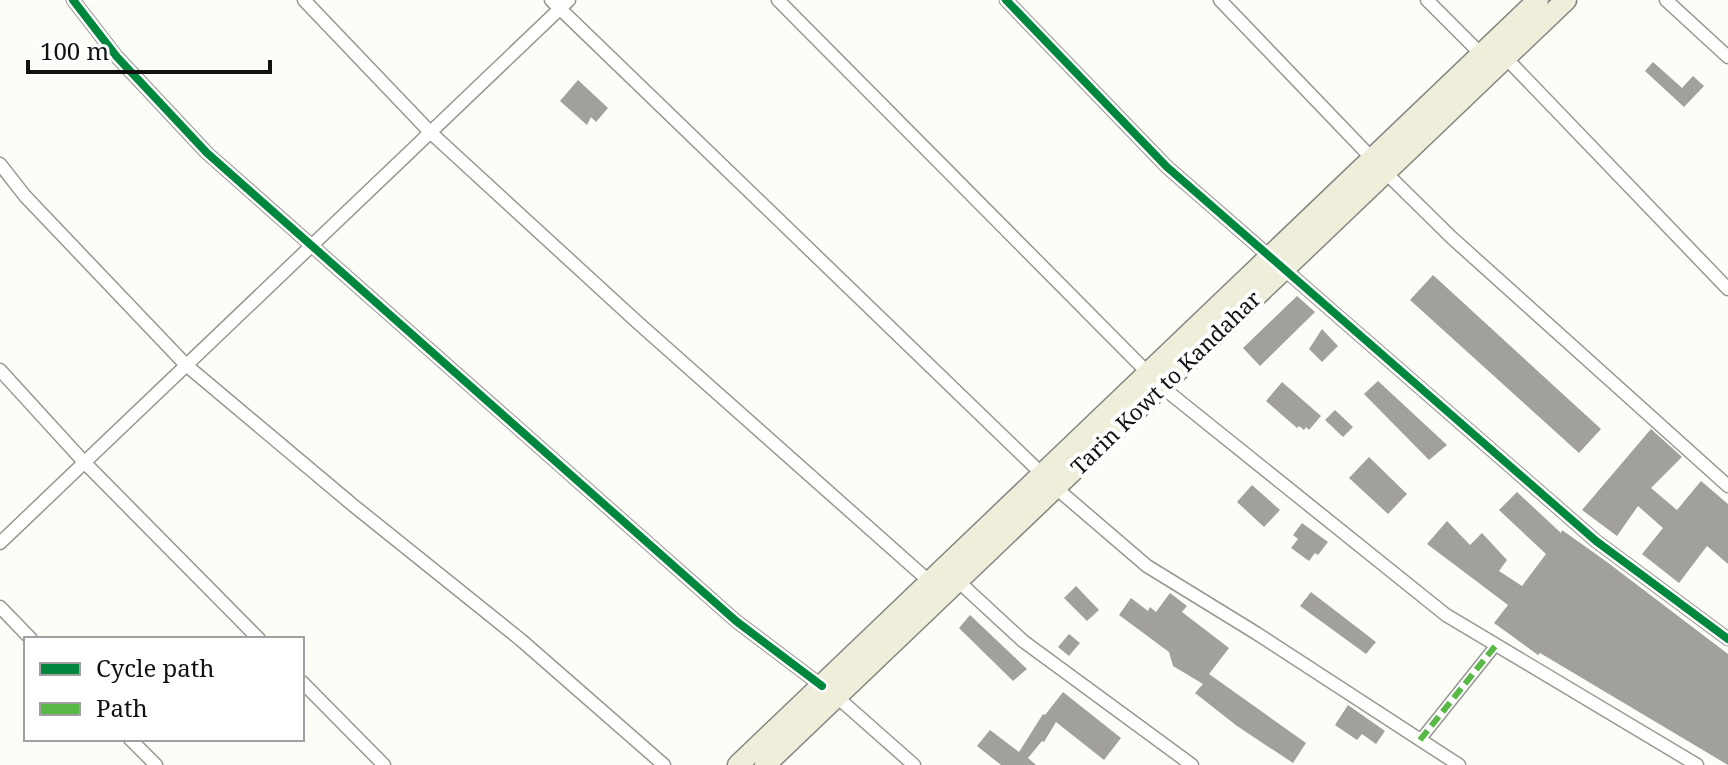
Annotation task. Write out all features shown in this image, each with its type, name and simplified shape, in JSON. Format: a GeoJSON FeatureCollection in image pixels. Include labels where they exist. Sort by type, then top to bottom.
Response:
{"type":"FeatureCollection","features":[{"type":"Feature","properties":{"kind":"main road","name":"Tarin Kowt to Kandahar"},"geometry":{"type":"LineString","coordinates":[[765,765],[930,582],[984,544],[1378,165],[1481,54],[1538,0]]}},
{"type":"Feature","properties":{"kind":"main road","name":"Tarin Kowt to Kandahar"},"geometry":{"type":"LineString","coordinates":[[1378,165],[1505,57],[1566,0]]}},
{"type":"Feature","properties":{"kind":"main road","name":"Tarin Kowt to Kandahar"},"geometry":{"type":"LineString","coordinates":[[738,765],[958,581],[984,544]]}},
{"type":"Feature","properties":{"kind":"street"},"geometry":{"type":"LineString","coordinates":[[73,0],[117,57],[207,153],[736,621],[829,691],[914,765]]}},
{"type":"Feature","properties":{"kind":"street"},"geometry":{"type":"LineString","coordinates":[[304,0],[430,132],[625,311],[930,582]]}},
{"type":"Feature","properties":{"kind":"street"},"geometry":{"type":"LineString","coordinates":[[778,0],[1155,380],[1446,615],[1697,765]]}},
{"type":"Feature","properties":{"kind":"street"},"geometry":{"type":"LineString","coordinates":[[1006,0],[1167,167],[1596,541],[1728,639]]}},
{"type":"Feature","properties":{"kind":"street"},"geometry":{"type":"LineString","coordinates":[[1220,0],[1451,237],[1728,486]]}},
{"type":"Feature","properties":{"kind":"street"},"geometry":{"type":"LineString","coordinates":[[1427,0],[1481,54]]}},
{"type":"Feature","properties":{"kind":"street"},"geometry":{"type":"LineString","coordinates":[[1666,0],[1728,57]]}},
{"type":"Feature","properties":{"kind":"street"},"geometry":{"type":"LineString","coordinates":[[0,543],[430,132],[560,3],[1049,481],[1147,566],[1459,765]]}},
{"type":"Feature","properties":{"kind":"street"},"geometry":{"type":"LineString","coordinates":[[1505,57],[1728,289]]}},
{"type":"Feature","properties":{"kind":"street"},"geometry":{"type":"LineString","coordinates":[[0,164],[25,196],[186,365],[521,640],[664,765]]}},
{"type":"Feature","properties":{"kind":"street"},"geometry":{"type":"LineString","coordinates":[[0,370],[84,462],[257,637]]}},
{"type":"Feature","properties":{"kind":"street"},"geometry":{"type":"LineString","coordinates":[[958,581],[1023,641],[1192,765]]}},
{"type":"Feature","properties":{"kind":"street"},"geometry":{"type":"LineString","coordinates":[[0,607],[29,637]]}},
{"type":"Feature","properties":{"kind":"street"},"geometry":{"type":"LineString","coordinates":[[1420,740],[1496,645]]}},
{"type":"Feature","properties":{"kind":"street"},"geometry":{"type":"LineString","coordinates":[[304,684],[384,765]]}},
{"type":"Feature","properties":{"kind":"street"},"geometry":{"type":"LineString","coordinates":[[132,741],[156,765]]}},
{"type":"Feature","properties":{"kind":"building"},"geometry":{"type":"Polygon","coordinates":[[[1653,62],[1682,88],[1693,76],[1704,86],[1684,107],[1645,71],[1653,62]]]}},
{"type":"Feature","properties":{"kind":"building"},"geometry":{"type":"Polygon","coordinates":[[[578,80],[608,108],[596,122],[591,117],[587,125],[560,101],[578,80]]]}},
{"type":"Feature","properties":{"kind":"building"},"geometry":{"type":"Polygon","coordinates":[[[1433,275],[1601,429],[1579,453],[1410,300],[1433,275]]]}},
{"type":"Feature","properties":{"kind":"building"},"geometry":{"type":"Polygon","coordinates":[[[1297,296],[1315,312],[1260,366],[1243,348],[1297,296]]]}},
{"type":"Feature","properties":{"kind":"building"},"geometry":{"type":"Polygon","coordinates":[[[1322,329],[1338,346],[1322,362],[1309,349],[1322,329]]]}},
{"type":"Feature","properties":{"kind":"building"},"geometry":{"type":"Polygon","coordinates":[[[1378,381],[1447,445],[1429,460],[1364,394],[1378,381]]]}},
{"type":"Feature","properties":{"kind":"building"},"geometry":{"type":"Polygon","coordinates":[[[1282,382],[1321,416],[1309,430],[1306,427],[1304,430],[1299,426],[1297,428],[1266,401],[1282,382]]]}},
{"type":"Feature","properties":{"kind":"building"},"geometry":{"type":"Polygon","coordinates":[[[1335,410],[1353,427],[1343,437],[1325,420],[1335,410]]]}},
{"type":"Feature","properties":{"kind":"building"},"geometry":{"type":"Polygon","coordinates":[[[1651,429],[1682,457],[1651,488],[1677,510],[1701,481],[1728,504],[1728,564],[1707,546],[1679,583],[1642,554],[1663,528],[1638,506],[1617,536],[1582,510],[1651,429]]]}},
{"type":"Feature","properties":{"kind":"building"},"geometry":{"type":"Polygon","coordinates":[[[1369,457],[1407,494],[1388,514],[1349,478],[1369,457]]]}},
{"type":"Feature","properties":{"kind":"building"},"geometry":{"type":"Polygon","coordinates":[[[1252,485],[1280,510],[1264,527],[1237,502],[1252,485]]]}},
{"type":"Feature","properties":{"kind":"building"},"geometry":{"type":"Polygon","coordinates":[[[1517,492],[1561,533],[1562,530],[1607,562],[1728,654],[1728,765],[1540,653],[1538,655],[1494,623],[1508,605],[1427,544],[1447,521],[1470,545],[1482,533],[1507,560],[1499,571],[1522,586],[1546,554],[1499,510],[1517,492]]]}},
{"type":"Feature","properties":{"kind":"building"},"geometry":{"type":"Polygon","coordinates":[[[1302,523],[1328,542],[1309,561],[1291,548],[1298,539],[1293,535],[1302,523]]]}},
{"type":"Feature","properties":{"kind":"building"},"geometry":{"type":"Polygon","coordinates":[[[1076,586],[1099,610],[1087,621],[1064,598],[1076,586]]]}},
{"type":"Feature","properties":{"kind":"building"},"geometry":{"type":"Polygon","coordinates":[[[1311,592],[1376,642],[1366,654],[1300,606],[1311,592]]]}},
{"type":"Feature","properties":{"kind":"building"},"geometry":{"type":"Polygon","coordinates":[[[1170,593],[1187,606],[1182,612],[1229,648],[1209,674],[1306,743],[1293,763],[1237,726],[1195,693],[1203,684],[1173,666],[1169,652],[1119,615],[1131,598],[1148,611],[1150,607],[1156,612],[1170,593]]]}},
{"type":"Feature","properties":{"kind":"building"},"geometry":{"type":"Polygon","coordinates":[[[970,615],[1027,669],[1013,681],[959,628],[970,615]]]}},
{"type":"Feature","properties":{"kind":"building"},"geometry":{"type":"Polygon","coordinates":[[[1069,634],[1080,643],[1069,656],[1058,647],[1069,634]]]}},
{"type":"Feature","properties":{"kind":"building"},"geometry":{"type":"Polygon","coordinates":[[[1063,692],[1121,738],[1104,760],[1056,722],[1044,742],[1028,758],[1036,765],[1001,765],[977,746],[990,730],[1019,752],[1043,714],[1063,692]]]}},
{"type":"Feature","properties":{"kind":"building"},"geometry":{"type":"Polygon","coordinates":[[[1348,705],[1385,731],[1376,744],[1362,734],[1357,740],[1335,725],[1348,705]]]}},
{"type":"Feature","properties":{"kind":"marked path"},"geometry":{"type":"LineString","coordinates":[[1420,740],[1496,645]]}},
{"type":"Feature","properties":{"kind":"cycle path"},"geometry":{"type":"LineString","coordinates":[[73,0],[117,57],[207,153],[736,621],[822,686]]}},
{"type":"Feature","properties":{"kind":"cycle path"},"geometry":{"type":"LineString","coordinates":[[1006,0],[1167,167],[1596,541],[1728,639]]}}]}
